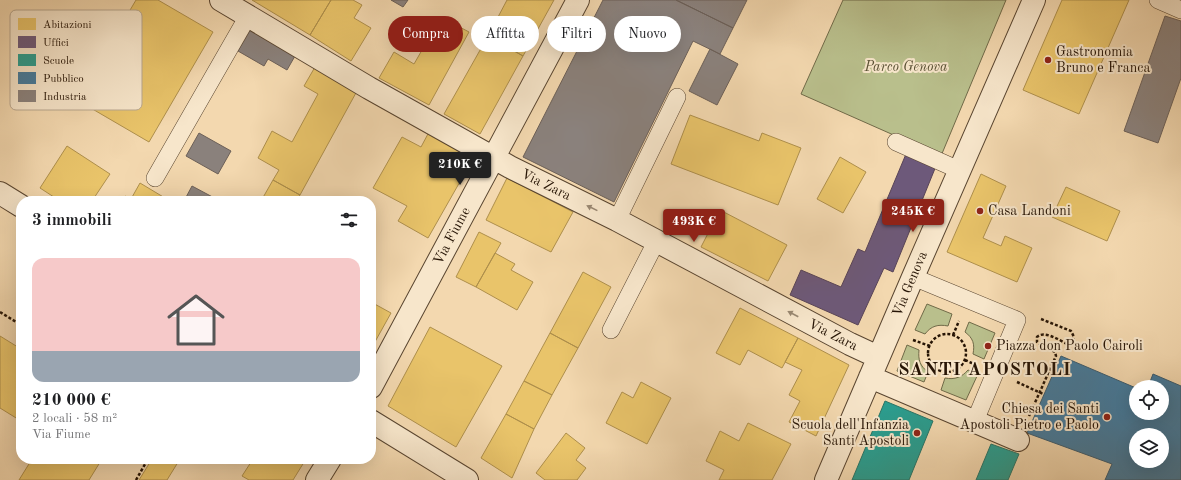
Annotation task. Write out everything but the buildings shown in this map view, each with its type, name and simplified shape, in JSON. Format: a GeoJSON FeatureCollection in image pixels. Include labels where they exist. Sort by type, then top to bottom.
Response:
{"type":"FeatureCollection","features":[{"type":"Feature","properties":{"kind":"street","name":"Via Zara"},"geometry":{"type":"LineString","coordinates":[[221,0],[369,88],[510,168],[617,220],[850,344],[878,357]]}},
{"type":"Feature","properties":{"kind":"street","name":"Via Fiume"},"geometry":{"type":"LineString","coordinates":[[376,378],[578,0]]}},
{"type":"Feature","properties":{"kind":"street","name":"Via Genova"},"geometry":{"type":"LineString","coordinates":[[826,480],[959,170],[1034,0]]}},
{"type":"Feature","properties":{"kind":"street"},"geometry":{"type":"LineString","coordinates":[[0,193],[16,203]]}},
{"type":"Feature","properties":{"kind":"street"},"geometry":{"type":"LineString","coordinates":[[870,377],[1018,440]]}},
{"type":"Feature","properties":{"kind":"street"},"geometry":{"type":"LineString","coordinates":[[376,423],[467,480]]}},
{"type":"Feature","properties":{"kind":"street"},"geometry":{"type":"LineString","coordinates":[[317,480],[327,464]]}},
{"type":"Feature","properties":{"kind":"lane"},"geometry":{"type":"LineString","coordinates":[[1158,0],[1181,10]]}},
{"type":"Feature","properties":{"kind":"lane"},"geometry":{"type":"LineString","coordinates":[[155,178],[248,16]]}},
{"type":"Feature","properties":{"kind":"lane"},"geometry":{"type":"LineString","coordinates":[[617,220],[677,97]]}},
{"type":"Feature","properties":{"kind":"lane"},"geometry":{"type":"LineString","coordinates":[[896,142],[959,170]]}},
{"type":"Feature","properties":{"kind":"lane"},"geometry":{"type":"LineString","coordinates":[[611,330],[656,242]]}},
{"type":"Feature","properties":{"kind":"lane"},"geometry":{"type":"LineString","coordinates":[[913,277],[1017,320],[975,421]]}},
{"type":"Feature","properties":{"kind":"path"},"geometry":{"type":"LineString","coordinates":[[0,312],[16,322]]}},
{"type":"Feature","properties":{"kind":"path"},"geometry":{"type":"LineString","coordinates":[[953,335],[962,315]]}},
{"type":"Feature","properties":{"kind":"path"},"geometry":{"type":"LineString","coordinates":[[1027,420],[1055,359],[1055,352],[1039,344],[1036,340],[1038,335],[1044,334],[1070,344],[1074,340],[1071,331],[1037,319]]}},
{"type":"Feature","properties":{"kind":"path"},"geometry":{"type":"LineString","coordinates":[[945,334],[953,335],[961,339],[964,345],[966,351],[964,364],[955,371],[944,372],[933,367],[929,361],[928,355],[930,346],[931,343],[939,336],[945,334]]}},
{"type":"Feature","properties":{"kind":"path"},"geometry":{"type":"LineString","coordinates":[[909,338],[930,346]]}},
{"type":"Feature","properties":{"kind":"path"},"geometry":{"type":"LineString","coordinates":[[1052,364],[1056,366]]}},
{"type":"Feature","properties":{"kind":"path"},"geometry":{"type":"LineString","coordinates":[[1016,382],[1043,394]]}},
{"type":"Feature","properties":{"kind":"path"},"geometry":{"type":"LineString","coordinates":[[136,480],[145,464]]}},
{"type":"Feature","properties":{"kind":"green space","name":"Parco Genova"},"geometry":{"type":"Polygon","coordinates":[[[843,0],[1006,0],[941,156],[801,94],[843,0]]]}},
{"type":"Feature","properties":{"kind":"green space"},"geometry":{"type":"Polygon","coordinates":[[[927,304],[952,314],[948,326],[935,326],[925,334],[915,330],[927,304]]]}},
{"type":"Feature","properties":{"kind":"green space"},"geometry":{"type":"Polygon","coordinates":[[[969,322],[995,333],[984,359],[973,354],[973,342],[965,332],[969,322]]]}},
{"type":"Feature","properties":{"kind":"green space"},"geometry":{"type":"Polygon","coordinates":[[[907,345],[919,350],[920,362],[928,372],[924,382],[897,371],[907,345]]]}},
{"type":"Feature","properties":{"kind":"green space"},"geometry":{"type":"Polygon","coordinates":[[[968,370],[978,374],[966,400],[941,390],[945,378],[952,379],[958,377],[968,370]]]}},
{"type":"Feature","properties":{"kind":"place","name":"Gastronomia Bruno e Franca"},"geometry":{"type":"Point","coordinates":[1048,60]}},
{"type":"Feature","properties":{"kind":"place","name":"Casa Landoni"},"geometry":{"type":"Point","coordinates":[980,211]}},
{"type":"Feature","properties":{"kind":"place","name":"Piazza don Paolo Cairoli"},"geometry":{"type":"Point","coordinates":[988,346]}},
{"type":"Feature","properties":{"kind":"place","name":"Chiesa dei Santi Apostoli Pietro e Paolo"},"geometry":{"type":"Point","coordinates":[1107,417]}},
{"type":"Feature","properties":{"kind":"place","name":"Scuola dell'Infanzia Santi Apostoli"},"geometry":{"type":"Point","coordinates":[917,433]}},
{"type":"Feature","properties":{"kind":"district","name":"SANTI APOSTOLI"},"geometry":{"type":"Point","coordinates":[985,370]}}]}
